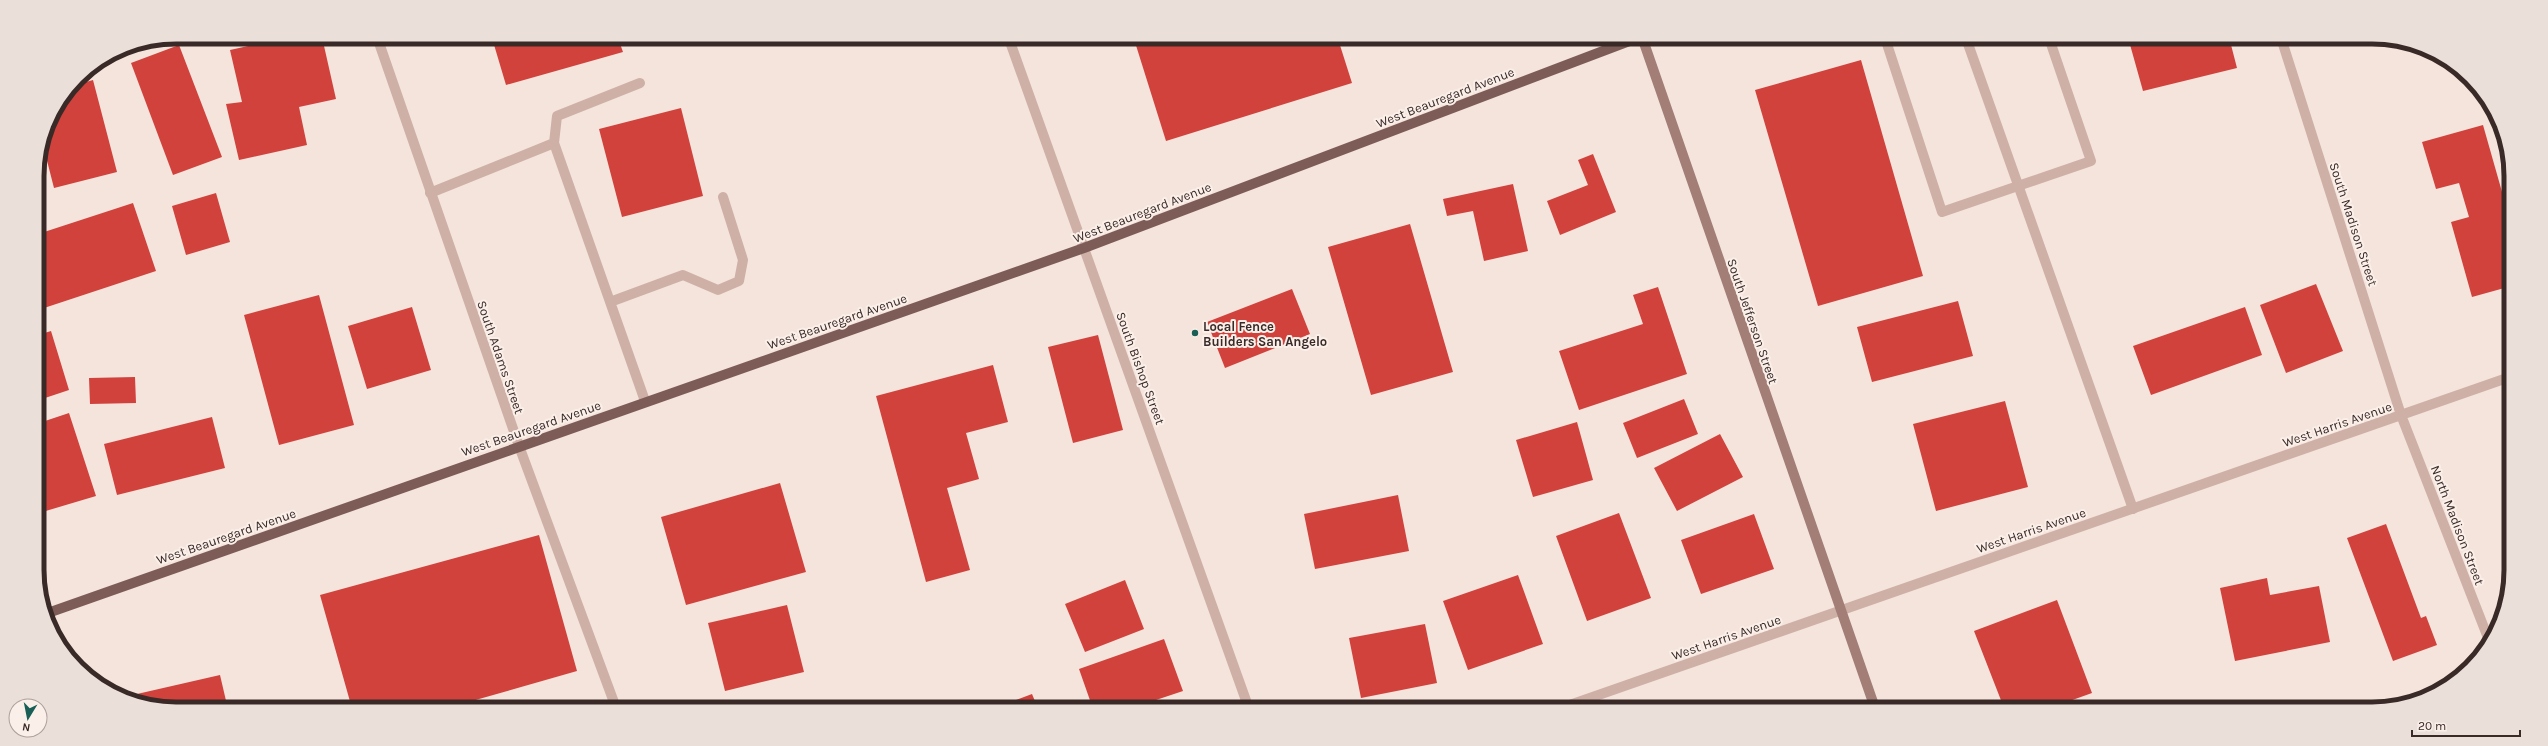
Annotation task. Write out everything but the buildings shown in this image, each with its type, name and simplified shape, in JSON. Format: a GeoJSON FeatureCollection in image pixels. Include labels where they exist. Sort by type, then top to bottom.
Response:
{"type":"FeatureCollection","features":[{"type":"Feature","properties":{"kind":"main road","name":"West Beauregard Avenue"},"geometry":{"type":"LineString","coordinates":[[51,612],[1084,248],[1621,44]]}},
{"type":"Feature","properties":{"kind":"street","name":"South Adams Street"},"geometry":{"type":"LineString","coordinates":[[379,44],[519,446],[614,702]]}},
{"type":"Feature","properties":{"kind":"street","name":"South Bishop Street"},"geometry":{"type":"LineString","coordinates":[[1011,44],[1247,702]]}},
{"type":"Feature","properties":{"kind":"street","name":"South Jefferson Street"},"geometry":{"type":"LineString","coordinates":[[1644,44],[1873,702]]}},
{"type":"Feature","properties":{"kind":"street"},"geometry":{"type":"LineString","coordinates":[[1887,44],[1942,212],[2091,161],[2051,44]]}},
{"type":"Feature","properties":{"kind":"street"},"geometry":{"type":"LineString","coordinates":[[1968,44],[2133,509]]}},
{"type":"Feature","properties":{"kind":"street","name":"South Madison Street"},"geometry":{"type":"LineString","coordinates":[[2283,44],[2401,415]]}},
{"type":"Feature","properties":{"kind":"street"},"geometry":{"type":"LineString","coordinates":[[640,83],[557,116],[554,143],[645,402]]}},
{"type":"Feature","properties":{"kind":"street"},"geometry":{"type":"LineString","coordinates":[[430,193],[554,143]]}},
{"type":"Feature","properties":{"kind":"street"},"geometry":{"type":"LineString","coordinates":[[610,302],[683,275],[718,290],[739,281],[743,260],[723,197]]}},
{"type":"Feature","properties":{"kind":"street","name":"West Harris Avenue"},"geometry":{"type":"LineString","coordinates":[[1578,702],[2504,379]]}},
{"type":"Feature","properties":{"kind":"street","name":"North Madison Street"},"geometry":{"type":"LineString","coordinates":[[2401,415],[2487,635]]}},
{"type":"Feature","properties":{"kind":"place","name":"Local Fence Builders San Angelo"},"geometry":{"type":"Point","coordinates":[1195,333]}}]}
